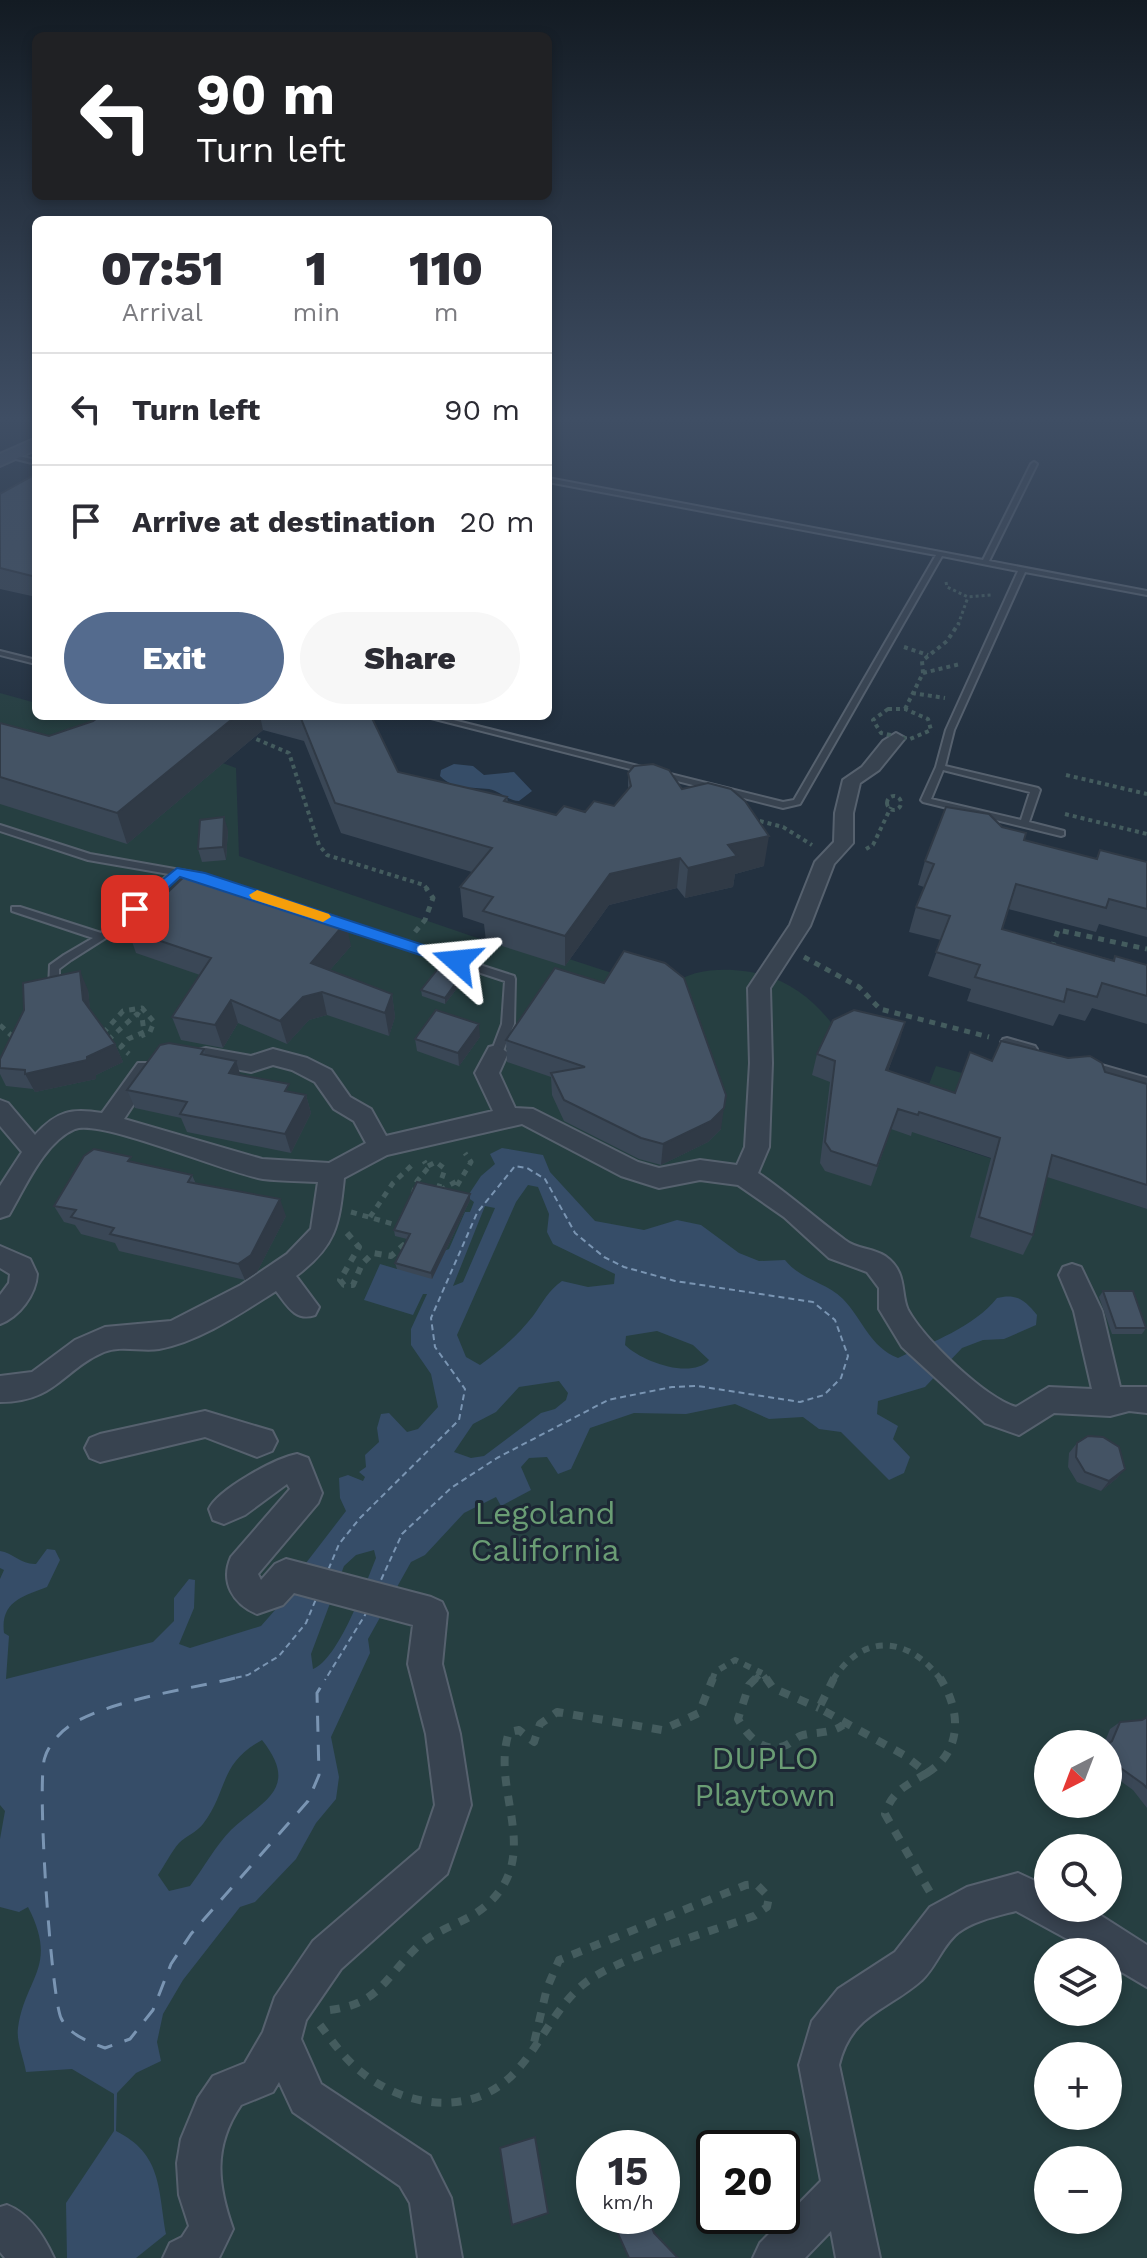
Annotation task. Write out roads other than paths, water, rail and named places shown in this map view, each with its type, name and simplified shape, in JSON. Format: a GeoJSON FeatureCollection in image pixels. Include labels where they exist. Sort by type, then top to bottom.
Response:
{"type":"FeatureCollection","features":[{"type":"Feature","properties":{"kind":"street"},"geometry":{"type":"LineString","coordinates":[[744,1176],[757,1147],[761,1063],[759,988],[800,926],[825,862],[843,843],[844,813],[852,780],[878,765],[886,746],[896,738]]}},
{"type":"Feature","properties":{"kind":"street"},"geometry":{"type":"LineString","coordinates":[[108,1123],[157,1055],[166,1052]]}},
{"type":"Feature","properties":{"kind":"street"},"geometry":{"type":"LineString","coordinates":[[190,1053],[251,1064],[273,1057],[299,1064],[323,1076],[342,1103],[363,1115],[380,1147]]}},
{"type":"Feature","properties":{"kind":"street"},"geometry":{"type":"LineString","coordinates":[[497,1053],[487,1073],[508,1117]]}},
{"type":"Feature","properties":{"kind":"street"},"geometry":{"type":"LineString","coordinates":[[0,1109],[35,1151]]}},
{"type":"Feature","properties":{"kind":"street"},"geometry":{"type":"LineString","coordinates":[[0,1208],[35,1151],[54,1130],[75,1118],[108,1123],[262,1169],[332,1173],[380,1147],[525,1115],[630,1169],[659,1178],[700,1170],[744,1176],[793,1210],[838,1250],[876,1264],[892,1285],[893,1309],[912,1338],[955,1381],[995,1414],[1019,1422],[1049,1400],[1110,1403],[1129,1398],[1147,1400]]}},
{"type":"Feature","properties":{"kind":"street"},"geometry":{"type":"LineString","coordinates":[[0,1389],[48,1380],[97,1342],[163,1337],[215,1314],[278,1274],[313,1249],[325,1220],[332,1173]]}},
{"type":"Feature","properties":{"kind":"street"},"geometry":{"type":"LineString","coordinates":[[0,1257],[13,1259],[24,1272],[25,1281],[17,1298],[0,1312]]}},
{"type":"Feature","properties":{"kind":"street"},"geometry":{"type":"LineString","coordinates":[[278,1274],[305,1307]]}},
{"type":"Feature","properties":{"kind":"street"},"geometry":{"type":"LineString","coordinates":[[1072,1275],[1088,1311],[1110,1403]]}},
{"type":"Feature","properties":{"kind":"street"},"geometry":{"type":"LineString","coordinates":[[100,1448],[205,1424],[257,1443],[262,1441]]}},
{"type":"Feature","properties":{"kind":"street"},"geometry":{"type":"LineString","coordinates":[[185,2258],[197,2254],[212,2229],[200,2195],[198,2163],[212,2112],[227,2090],[259,2078],[327,1955],[434,1861],[453,1805],[443,1734],[425,1664],[431,1613],[282,1574],[280,1590],[257,1598],[241,1581],[242,1568],[307,1493],[297,1468],[283,1469],[266,1479],[242,1504],[224,1509]]}},
{"type":"Feature","properties":{"kind":"street"},"geometry":{"type":"LineString","coordinates":[[858,2258],[819,2065],[826,2035],[852,2003],[909,1966],[943,1920],[967,1906],[1018,1892],[1034,1900]]}},
{"type":"Feature","properties":{"kind":"street"},"geometry":{"type":"LineString","coordinates":[[1077,1922],[1147,1968]]}},
{"type":"Feature","properties":{"kind":"street"},"geometry":{"type":"LineString","coordinates":[[293,2021],[307,2098],[415,2171],[430,2198],[440,2258]]}},
{"type":"Feature","properties":{"kind":"street"},"geometry":{"type":"LineString","coordinates":[[775,2258],[844,2188]]}},
{"type":"Feature","properties":{"kind":"street"},"geometry":{"type":"LineString","coordinates":[[0,2229],[7,2226],[32,2258]]}},
{"type":"Feature","properties":{"kind":"lane"},"geometry":{"type":"LineString","coordinates":[[788,525],[1147,593]]}},
{"type":"Feature","properties":{"kind":"lane"},"geometry":{"type":"LineString","coordinates":[[985,563],[1004,525]]}},
{"type":"Feature","properties":{"kind":"lane"},"geometry":{"type":"LineString","coordinates":[[443,720],[783,805],[797,802],[940,554]]}},
{"type":"Feature","properties":{"kind":"lane"},"geometry":{"type":"LineString","coordinates":[[1022,570],[950,730],[948,748],[926,800],[1061,833]]}},
{"type":"Feature","properties":{"kind":"lane"},"geometry":{"type":"LineString","coordinates":[[0,653],[32,661]]}},
{"type":"Feature","properties":{"kind":"lane"},"geometry":{"type":"LineString","coordinates":[[0,661],[10,655]]}},
{"type":"Feature","properties":{"kind":"lane"},"geometry":{"type":"LineString","coordinates":[[940,767],[1035,790],[1024,824]]}},
{"type":"Feature","properties":{"kind":"lane"},"geometry":{"type":"LineString","coordinates":[[0,828],[88,857],[214,881]]}},
{"type":"Feature","properties":{"kind":"lane"},"geometry":{"type":"LineString","coordinates":[[54,988],[54,968],[70,952],[102,937],[177,872]]}},
{"type":"Feature","properties":{"kind":"lane"},"geometry":{"type":"LineString","coordinates":[[16,909],[102,937]]}},
{"type":"Feature","properties":{"kind":"lane"},"geometry":{"type":"LineString","coordinates":[[316,915],[510,979],[508,1024],[497,1053]]}},
{"type":"Feature","properties":{"kind":"lane"},"geometry":{"type":"LineString","coordinates":[[1007,1042],[1038,1051]]}},
{"type":"Feature","properties":{"kind":"lane"},"geometry":{"type":"LineString","coordinates":[[1084,1064],[1147,1082]]}},
{"type":"Feature","properties":{"kind":"water"},"geometry":{"type":"Polygon","coordinates":[[[454,764],[473,766],[484,775],[514,772],[532,791],[519,801],[489,789],[457,786],[440,776],[441,770],[454,764]]]}},
{"type":"Feature","properties":{"kind":"water"},"geometry":{"type":"Polygon","coordinates":[[[502,1148],[543,1155],[550,1172],[595,1221],[644,1230],[677,1220],[701,1225],[739,1253],[759,1261],[785,1260],[798,1272],[843,1299],[880,1347],[898,1358],[965,1326],[997,1298],[1010,1296],[1024,1302],[1037,1315],[1036,1325],[1004,1339],[983,1340],[962,1348],[925,1387],[878,1401],[877,1414],[898,1426],[893,1439],[910,1457],[904,1473],[889,1480],[841,1432],[819,1429],[803,1417],[769,1419],[735,1404],[686,1414],[634,1413],[590,1428],[571,1469],[558,1474],[547,1457],[529,1458],[521,1467],[531,1490],[501,1506],[496,1497],[464,1513],[425,1555],[411,1562],[368,1639],[370,1653],[331,1737],[339,1777],[336,1799],[316,1823],[296,1859],[255,1902],[240,1907],[183,1980],[163,2014],[157,2042],[161,2061],[136,2073],[117,2093],[116,2131],[142,2150],[150,2162],[159,2187],[166,2234],[136,2258],[67,2258],[66,2203],[114,2131],[114,2094],[72,2069],[26,2072],[19,2044],[18,2028],[37,1971],[40,1944],[28,1907],[19,1912],[0,1907],[0,1839],[5,1811],[0,1805],[0,1579],[4,1570],[0,1568],[0,1551],[26,1563],[36,1564],[47,1549],[55,1550],[60,1560],[47,1587],[15,1601],[6,1614],[4,1633],[9,1636],[6,1679],[153,1642],[174,1621],[174,1598],[189,1579],[195,1580],[194,1608],[179,1644],[190,1648],[261,1626],[290,1593],[306,1563],[346,1511],[340,1498],[339,1478],[348,1475],[363,1481],[365,1477],[359,1472],[366,1467],[365,1455],[379,1442],[377,1428],[381,1414],[389,1413],[407,1432],[418,1429],[438,1407],[431,1374],[411,1345],[411,1329],[427,1294],[423,1294],[413,1315],[364,1300],[380,1264],[397,1269],[449,1249],[465,1212],[470,1212],[474,1202],[467,1197],[481,1176],[495,1164],[490,1154],[502,1148]],[[528,1185],[516,1202],[457,1335],[466,1357],[480,1365],[515,1336],[562,1281],[588,1287],[614,1284],[615,1274],[553,1244],[547,1232],[549,1214],[538,1187],[528,1185]],[[485,1206],[453,1286],[463,1282],[495,1208],[485,1206]],[[657,1331],[626,1336],[625,1345],[642,1357],[666,1366],[691,1368],[709,1360],[693,1345],[657,1331]],[[559,1381],[519,1387],[496,1412],[473,1424],[454,1452],[471,1458],[484,1456],[541,1413],[555,1409],[566,1400],[568,1393],[559,1381]],[[374,1550],[356,1555],[344,1566],[311,1654],[313,1669],[332,1651],[350,1620],[376,1558],[374,1550]],[[262,1740],[238,1758],[203,1824],[179,1843],[158,1875],[169,1891],[190,1886],[225,1836],[273,1792],[278,1782],[278,1771],[262,1740]]]}},
{"type":"Feature","properties":{"kind":"park label","name":"Legoland California"},"geometry":{"type":"Point","coordinates":[545,1532]}},
{"type":"Feature","properties":{"kind":"park label","name":"DUPLO Playtown"},"geometry":{"type":"Point","coordinates":[765,1776]}}]}
